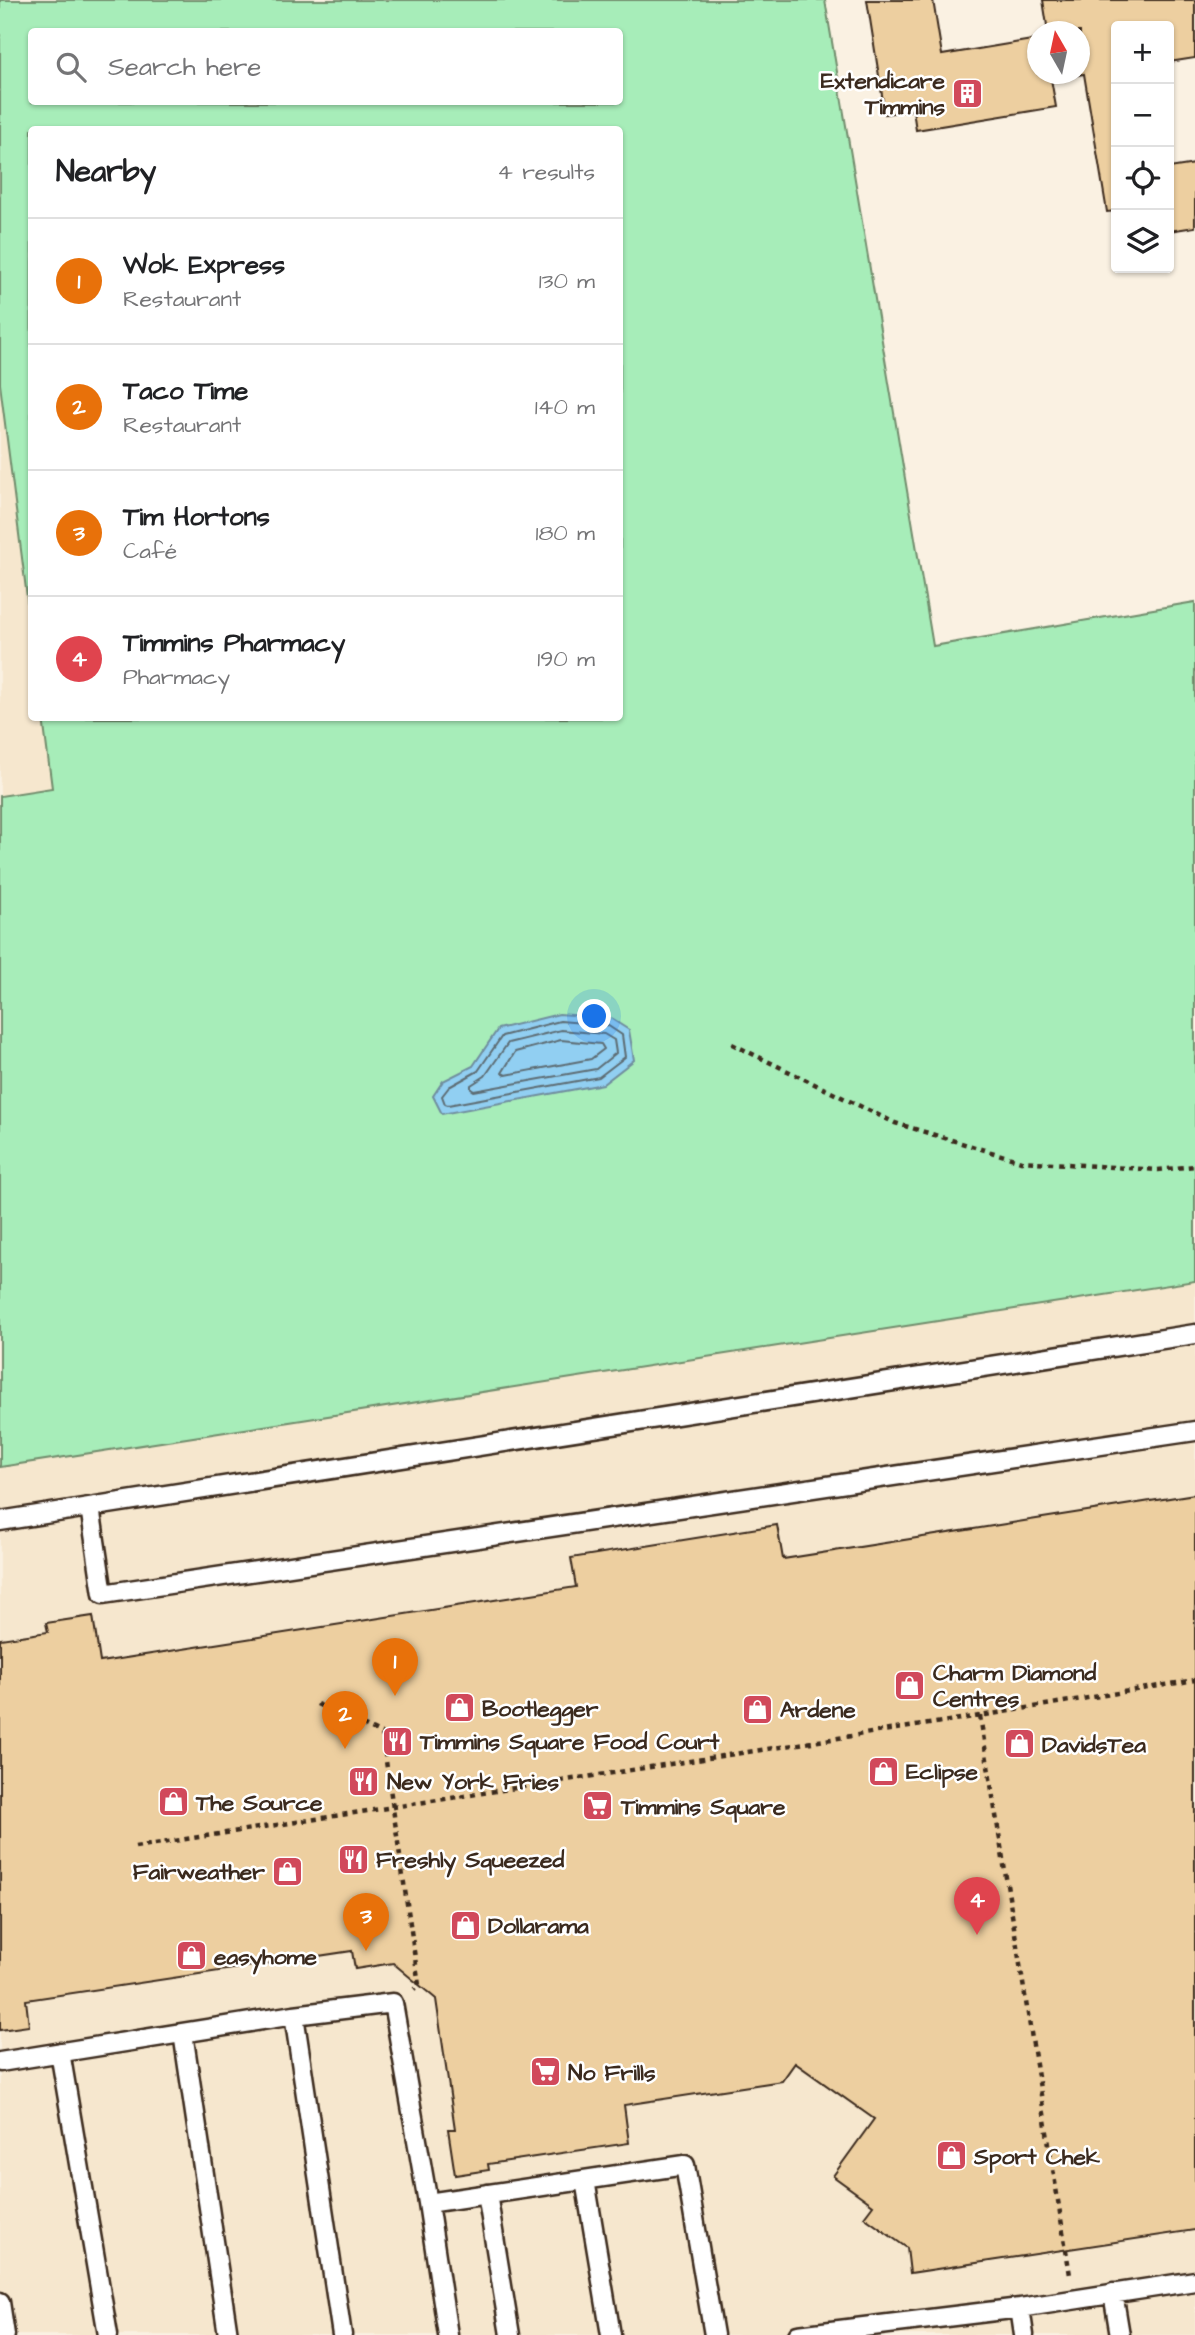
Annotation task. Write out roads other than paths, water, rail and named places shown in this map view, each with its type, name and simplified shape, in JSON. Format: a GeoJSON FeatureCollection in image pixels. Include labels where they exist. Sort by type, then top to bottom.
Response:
{"type":"FeatureCollection","features":[{"type":"Feature","properties":{"kind":"lane"},"geometry":{"type":"LineString","coordinates":[[0,1521],[1195,1334]]}},
{"type":"Feature","properties":{"kind":"lane"},"geometry":{"type":"LineString","coordinates":[[90,1507],[103,1594],[1195,1431]]}},
{"type":"Feature","properties":{"kind":"lane"},"geometry":{"type":"LineString","coordinates":[[0,2062],[294,2015],[393,2003],[448,2335]]}},
{"type":"Feature","properties":{"kind":"lane"},"geometry":{"type":"LineString","coordinates":[[294,2015],[342,2335]]}},
{"type":"Feature","properties":{"kind":"lane"},"geometry":{"type":"LineString","coordinates":[[183,2033],[228,2335]]}},
{"type":"Feature","properties":{"kind":"lane"},"geometry":{"type":"LineString","coordinates":[[60,2052],[108,2335]]}},
{"type":"Feature","properties":{"kind":"lane"},"geometry":{"type":"LineString","coordinates":[[428,2203],[685,2165],[714,2335]]}},
{"type":"Feature","properties":{"kind":"lane"},"geometry":{"type":"LineString","coordinates":[[585,2180],[611,2335]]}},
{"type":"Feature","properties":{"kind":"lane"},"geometry":{"type":"LineString","coordinates":[[487,2194],[510,2335]]}},
{"type":"Feature","properties":{"kind":"lane"},"geometry":{"type":"LineString","coordinates":[[798,2335],[921,2328],[1020,2308],[1195,2281]]}},
{"type":"Feature","properties":{"kind":"lane"},"geometry":{"type":"LineString","coordinates":[[1114,2293],[1120,2335]]}},
{"type":"Feature","properties":{"kind":"lane"},"geometry":{"type":"LineString","coordinates":[[0,2302],[5,2335]]}},
{"type":"Feature","properties":{"kind":"lane"},"geometry":{"type":"LineString","coordinates":[[1020,2308],[1024,2335]]}},
{"type":"Feature","properties":{"kind":"water"},"geometry":{"type":"Polygon","coordinates":[[[559,1014],[610,1018],[629,1030],[634,1060],[603,1084],[442,1114],[433,1096],[443,1081],[473,1066],[498,1029],[559,1014]]]}},
{"type":"Feature","properties":{"kind":"place","name":"Extendicare Timmins"},"geometry":{"type":"Point","coordinates":[968,93]}},
{"type":"Feature","properties":{"kind":"place","name":"Charm Diamond Centres"},"geometry":{"type":"Point","coordinates":[910,1685]}},
{"type":"Feature","properties":{"kind":"place","name":"Wok Express"},"geometry":{"type":"Point","coordinates":[395,1696]}},
{"type":"Feature","properties":{"kind":"place","name":"Bootlegger"},"geometry":{"type":"Point","coordinates":[459,1708]}},
{"type":"Feature","properties":{"kind":"place","name":"Ardene"},"geometry":{"type":"Point","coordinates":[757,1709]}},
{"type":"Feature","properties":{"kind":"place","name":"Timmins Square Food Court"},"geometry":{"type":"Point","coordinates":[397,1741]}},
{"type":"Feature","properties":{"kind":"place","name":"DavidsTea"},"geometry":{"type":"Point","coordinates":[1019,1744]}},
{"type":"Feature","properties":{"kind":"place","name":"Taco Time"},"geometry":{"type":"Point","coordinates":[345,1749]}},
{"type":"Feature","properties":{"kind":"place","name":"Eclipse"},"geometry":{"type":"Point","coordinates":[883,1771]}},
{"type":"Feature","properties":{"kind":"place","name":"New York Fries"},"geometry":{"type":"Point","coordinates":[364,1781]}},
{"type":"Feature","properties":{"kind":"place","name":"The Source"},"geometry":{"type":"Point","coordinates":[173,1802]}},
{"type":"Feature","properties":{"kind":"place","name":"Timmins Square"},"geometry":{"type":"Point","coordinates":[598,1806]}},
{"type":"Feature","properties":{"kind":"place","name":"Freshly Squeezed"},"geometry":{"type":"Point","coordinates":[353,1859]}},
{"type":"Feature","properties":{"kind":"place","name":"Fairweather"},"geometry":{"type":"Point","coordinates":[288,1871]}},
{"type":"Feature","properties":{"kind":"place","name":"Dollarama"},"geometry":{"type":"Point","coordinates":[465,1925]}},
{"type":"Feature","properties":{"kind":"place","name":"Timmins Pharmacy"},"geometry":{"type":"Point","coordinates":[977,1935]}},
{"type":"Feature","properties":{"kind":"place","name":"Tim Hortons"},"geometry":{"type":"Point","coordinates":[366,1951]}},
{"type":"Feature","properties":{"kind":"place","name":"easyhome"},"geometry":{"type":"Point","coordinates":[191,1956]}},
{"type":"Feature","properties":{"kind":"place","name":"No Frills"},"geometry":{"type":"Point","coordinates":[545,2072]}},
{"type":"Feature","properties":{"kind":"place","name":"Sport Chek"},"geometry":{"type":"Point","coordinates":[951,2156]}}]}
